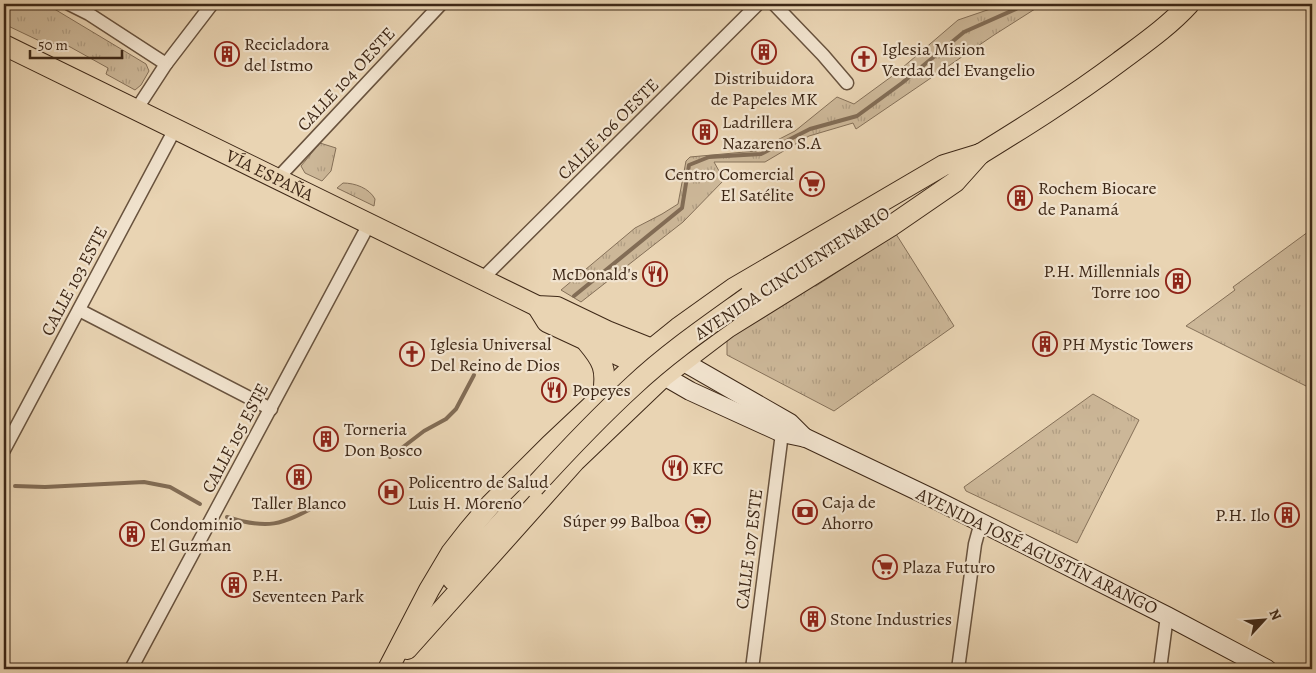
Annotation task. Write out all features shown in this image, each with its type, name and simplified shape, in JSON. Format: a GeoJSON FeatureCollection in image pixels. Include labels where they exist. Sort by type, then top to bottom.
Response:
{"type":"FeatureCollection","features":[{"type":"Feature","properties":{"kind":"main road","name":"AVENIDA CINCUENTENARIO"},"geometry":{"type":"LineString","coordinates":[[388,669],[432,606],[475,552],[582,434],[634,384],[690,338],[748,297],[1077,93],[1136,50],[1184,6]]}},
{"type":"Feature","properties":{"kind":"main road","name":"VÍA ESPAÑA"},"geometry":{"type":"LineString","coordinates":[[4,45],[537,306],[557,307],[682,361]]}},
{"type":"Feature","properties":{"kind":"main road"},"geometry":{"type":"LineString","coordinates":[[388,669],[451,552],[491,504],[603,394],[652,349],[734,288],[944,165],[980,154]]}},
{"type":"Feature","properties":{"kind":"main road"},"geometry":{"type":"LineString","coordinates":[[388,669],[576,461],[664,376],[727,328],[891,226],[955,182],[980,154]]}},
{"type":"Feature","properties":{"kind":"main road","name":"VÍA ESPAÑA"},"geometry":{"type":"LineString","coordinates":[[537,306],[548,322],[664,376]]}},
{"type":"Feature","properties":{"kind":"main road"},"geometry":{"type":"LineString","coordinates":[[584,339],[600,357],[604,368],[606,379],[603,394]]}},
{"type":"Feature","properties":{"kind":"main road","name":"AVENIDA JOSÉ AGUSTÍN ARANGO"},"geometry":{"type":"LineString","coordinates":[[682,361],[790,423],[806,438]]}},
{"type":"Feature","properties":{"kind":"main road","name":"AVENIDA JOSÉ AGUSTÍN ARANGO"},"geometry":{"type":"LineString","coordinates":[[664,376],[690,391],[782,433],[806,438],[981,522],[1267,669]]}},
{"type":"Feature","properties":{"kind":"street"},"geometry":{"type":"LineString","coordinates":[[69,4],[89,14],[166,64]]}},
{"type":"Feature","properties":{"kind":"street"},"geometry":{"type":"LineString","coordinates":[[136,110],[166,64],[212,4]]}},
{"type":"Feature","properties":{"kind":"street","name":"CALLE 104 OESTE"},"geometry":{"type":"LineString","coordinates":[[277,179],[441,4]]}},
{"type":"Feature","properties":{"kind":"street","name":"CALLE 106 OESTE"},"geometry":{"type":"LineString","coordinates":[[482,279],[758,4]]}},
{"type":"Feature","properties":{"kind":"street"},"geometry":{"type":"LineString","coordinates":[[774,4],[823,55],[847,84]]}},
{"type":"Feature","properties":{"kind":"street","name":"CALLE 103 ESTE"},"geometry":{"type":"LineString","coordinates":[[4,450],[176,129]]}},
{"type":"Feature","properties":{"kind":"street","name":"CALLE 105 ESTE"},"geometry":{"type":"LineString","coordinates":[[131,669],[369,224]]}},
{"type":"Feature","properties":{"kind":"street"},"geometry":{"type":"LineString","coordinates":[[79,310],[271,409]]}},
{"type":"Feature","properties":{"kind":"street","name":"CALLE 107 ESTE"},"geometry":{"type":"LineString","coordinates":[[752,669],[782,433]]}},
{"type":"Feature","properties":{"kind":"street"},"geometry":{"type":"LineString","coordinates":[[958,669],[975,544],[981,522]]}},
{"type":"Feature","properties":{"kind":"street"},"geometry":{"type":"LineString","coordinates":[[1160,669],[1167,616]]}},
{"type":"Feature","properties":{"kind":"green space"},"geometry":{"type":"Polygon","coordinates":[[[4,4],[46,4],[146,64],[149,71],[141,85],[135,90],[106,74],[108,68],[63,43],[46,44],[4,24],[4,4]]]}},
{"type":"Feature","properties":{"kind":"green space"},"geometry":{"type":"Polygon","coordinates":[[[1005,4],[1049,4],[1035,9],[994,35],[856,129],[853,123],[809,136],[765,162],[714,162],[724,180],[683,222],[581,302],[561,290],[635,228],[678,204],[686,161],[690,157],[756,151],[795,131],[837,97],[854,104],[895,74],[958,20],[1005,4]]]}},
{"type":"Feature","properties":{"kind":"green space"},"geometry":{"type":"Polygon","coordinates":[[[320,143],[336,148],[331,171],[322,181],[305,173],[301,166],[320,143]]]}},
{"type":"Feature","properties":{"kind":"green space"},"geometry":{"type":"Polygon","coordinates":[[[343,183],[357,185],[365,189],[375,199],[374,206],[337,188],[343,183]]]}},
{"type":"Feature","properties":{"kind":"green space"},"geometry":{"type":"Polygon","coordinates":[[[1312,229],[1312,389],[1186,326],[1235,290],[1233,287],[1312,229]]]}},
{"type":"Feature","properties":{"kind":"green space"},"geometry":{"type":"Polygon","coordinates":[[[896,234],[954,326],[834,411],[727,355],[727,339],[810,285],[816,286],[896,234]]]}},
{"type":"Feature","properties":{"kind":"green space"},"geometry":{"type":"Polygon","coordinates":[[[1093,394],[1139,420],[1077,543],[966,491],[964,487],[1093,394]]]}},
{"type":"Feature","properties":{"kind":"waterway"},"geometry":{"type":"LineString","coordinates":[[574,296],[682,208],[689,165],[709,157],[761,154],[810,129],[857,116],[902,83],[964,32],[1027,4]]}},
{"type":"Feature","properties":{"kind":"waterway"},"geometry":{"type":"LineString","coordinates":[[390,457],[424,431],[446,419],[456,409],[474,375]]}},
{"type":"Feature","properties":{"kind":"waterway"},"geometry":{"type":"LineString","coordinates":[[15,486],[45,487],[144,482],[170,487],[200,504]]}},
{"type":"Feature","properties":{"kind":"waterway"},"geometry":{"type":"LineString","coordinates":[[227,517],[253,523],[274,523],[294,517],[318,505]]}},
{"type":"Feature","properties":{"kind":"place","name":"Distribuidora de Papeles MK"},"geometry":{"type":"Point","coordinates":[764,52]}},
{"type":"Feature","properties":{"kind":"place","name":"Recicladora del Istmo"},"geometry":{"type":"Point","coordinates":[227,54]}},
{"type":"Feature","properties":{"kind":"place","name":"Iglesia Mision Verdad del Evangelio"},"geometry":{"type":"Point","coordinates":[864,59]}},
{"type":"Feature","properties":{"kind":"place","name":"Ladrillera Nazareno S.A"},"geometry":{"type":"Point","coordinates":[705,132]}},
{"type":"Feature","properties":{"kind":"place","name":"Centro Comercial El Satélite"},"geometry":{"type":"Point","coordinates":[812,184]}},
{"type":"Feature","properties":{"kind":"place","name":"Rochem Biocare de Panamá"},"geometry":{"type":"Point","coordinates":[1020,198]}},
{"type":"Feature","properties":{"kind":"place","name":"McDonald's"},"geometry":{"type":"Point","coordinates":[655,274]}},
{"type":"Feature","properties":{"kind":"place","name":"P.H. Millennials Torre 100"},"geometry":{"type":"Point","coordinates":[1178,281]}},
{"type":"Feature","properties":{"kind":"place","name":"PH Mystic Towers"},"geometry":{"type":"Point","coordinates":[1045,344]}},
{"type":"Feature","properties":{"kind":"place","name":"Iglesia Universal Del Reino de Dios"},"geometry":{"type":"Point","coordinates":[412,354]}},
{"type":"Feature","properties":{"kind":"place","name":"Popeyes"},"geometry":{"type":"Point","coordinates":[554,390]}},
{"type":"Feature","properties":{"kind":"place","name":"Torneria Don Bosco"},"geometry":{"type":"Point","coordinates":[326,439]}},
{"type":"Feature","properties":{"kind":"place","name":"KFC"},"geometry":{"type":"Point","coordinates":[675,468]}},
{"type":"Feature","properties":{"kind":"place","name":"Taller Blanco"},"geometry":{"type":"Point","coordinates":[299,477]}},
{"type":"Feature","properties":{"kind":"place","name":"Policentro de Salud Luis H. Moreno"},"geometry":{"type":"Point","coordinates":[391,492]}},
{"type":"Feature","properties":{"kind":"place","name":"Caja de Ahorro"},"geometry":{"type":"Point","coordinates":[805,512]}},
{"type":"Feature","properties":{"kind":"place","name":"P.H. Ilo"},"geometry":{"type":"Point","coordinates":[1287,515]}},
{"type":"Feature","properties":{"kind":"place","name":"Súper 99 Balboa"},"geometry":{"type":"Point","coordinates":[698,521]}},
{"type":"Feature","properties":{"kind":"place","name":"Condominio El Guzman"},"geometry":{"type":"Point","coordinates":[132,534]}},
{"type":"Feature","properties":{"kind":"place","name":"Plaza Futuro"},"geometry":{"type":"Point","coordinates":[885,567]}},
{"type":"Feature","properties":{"kind":"place","name":"P.H. Seventeen Park"},"geometry":{"type":"Point","coordinates":[234,585]}},
{"type":"Feature","properties":{"kind":"place","name":"Stone Industries"},"geometry":{"type":"Point","coordinates":[813,619]}}]}
